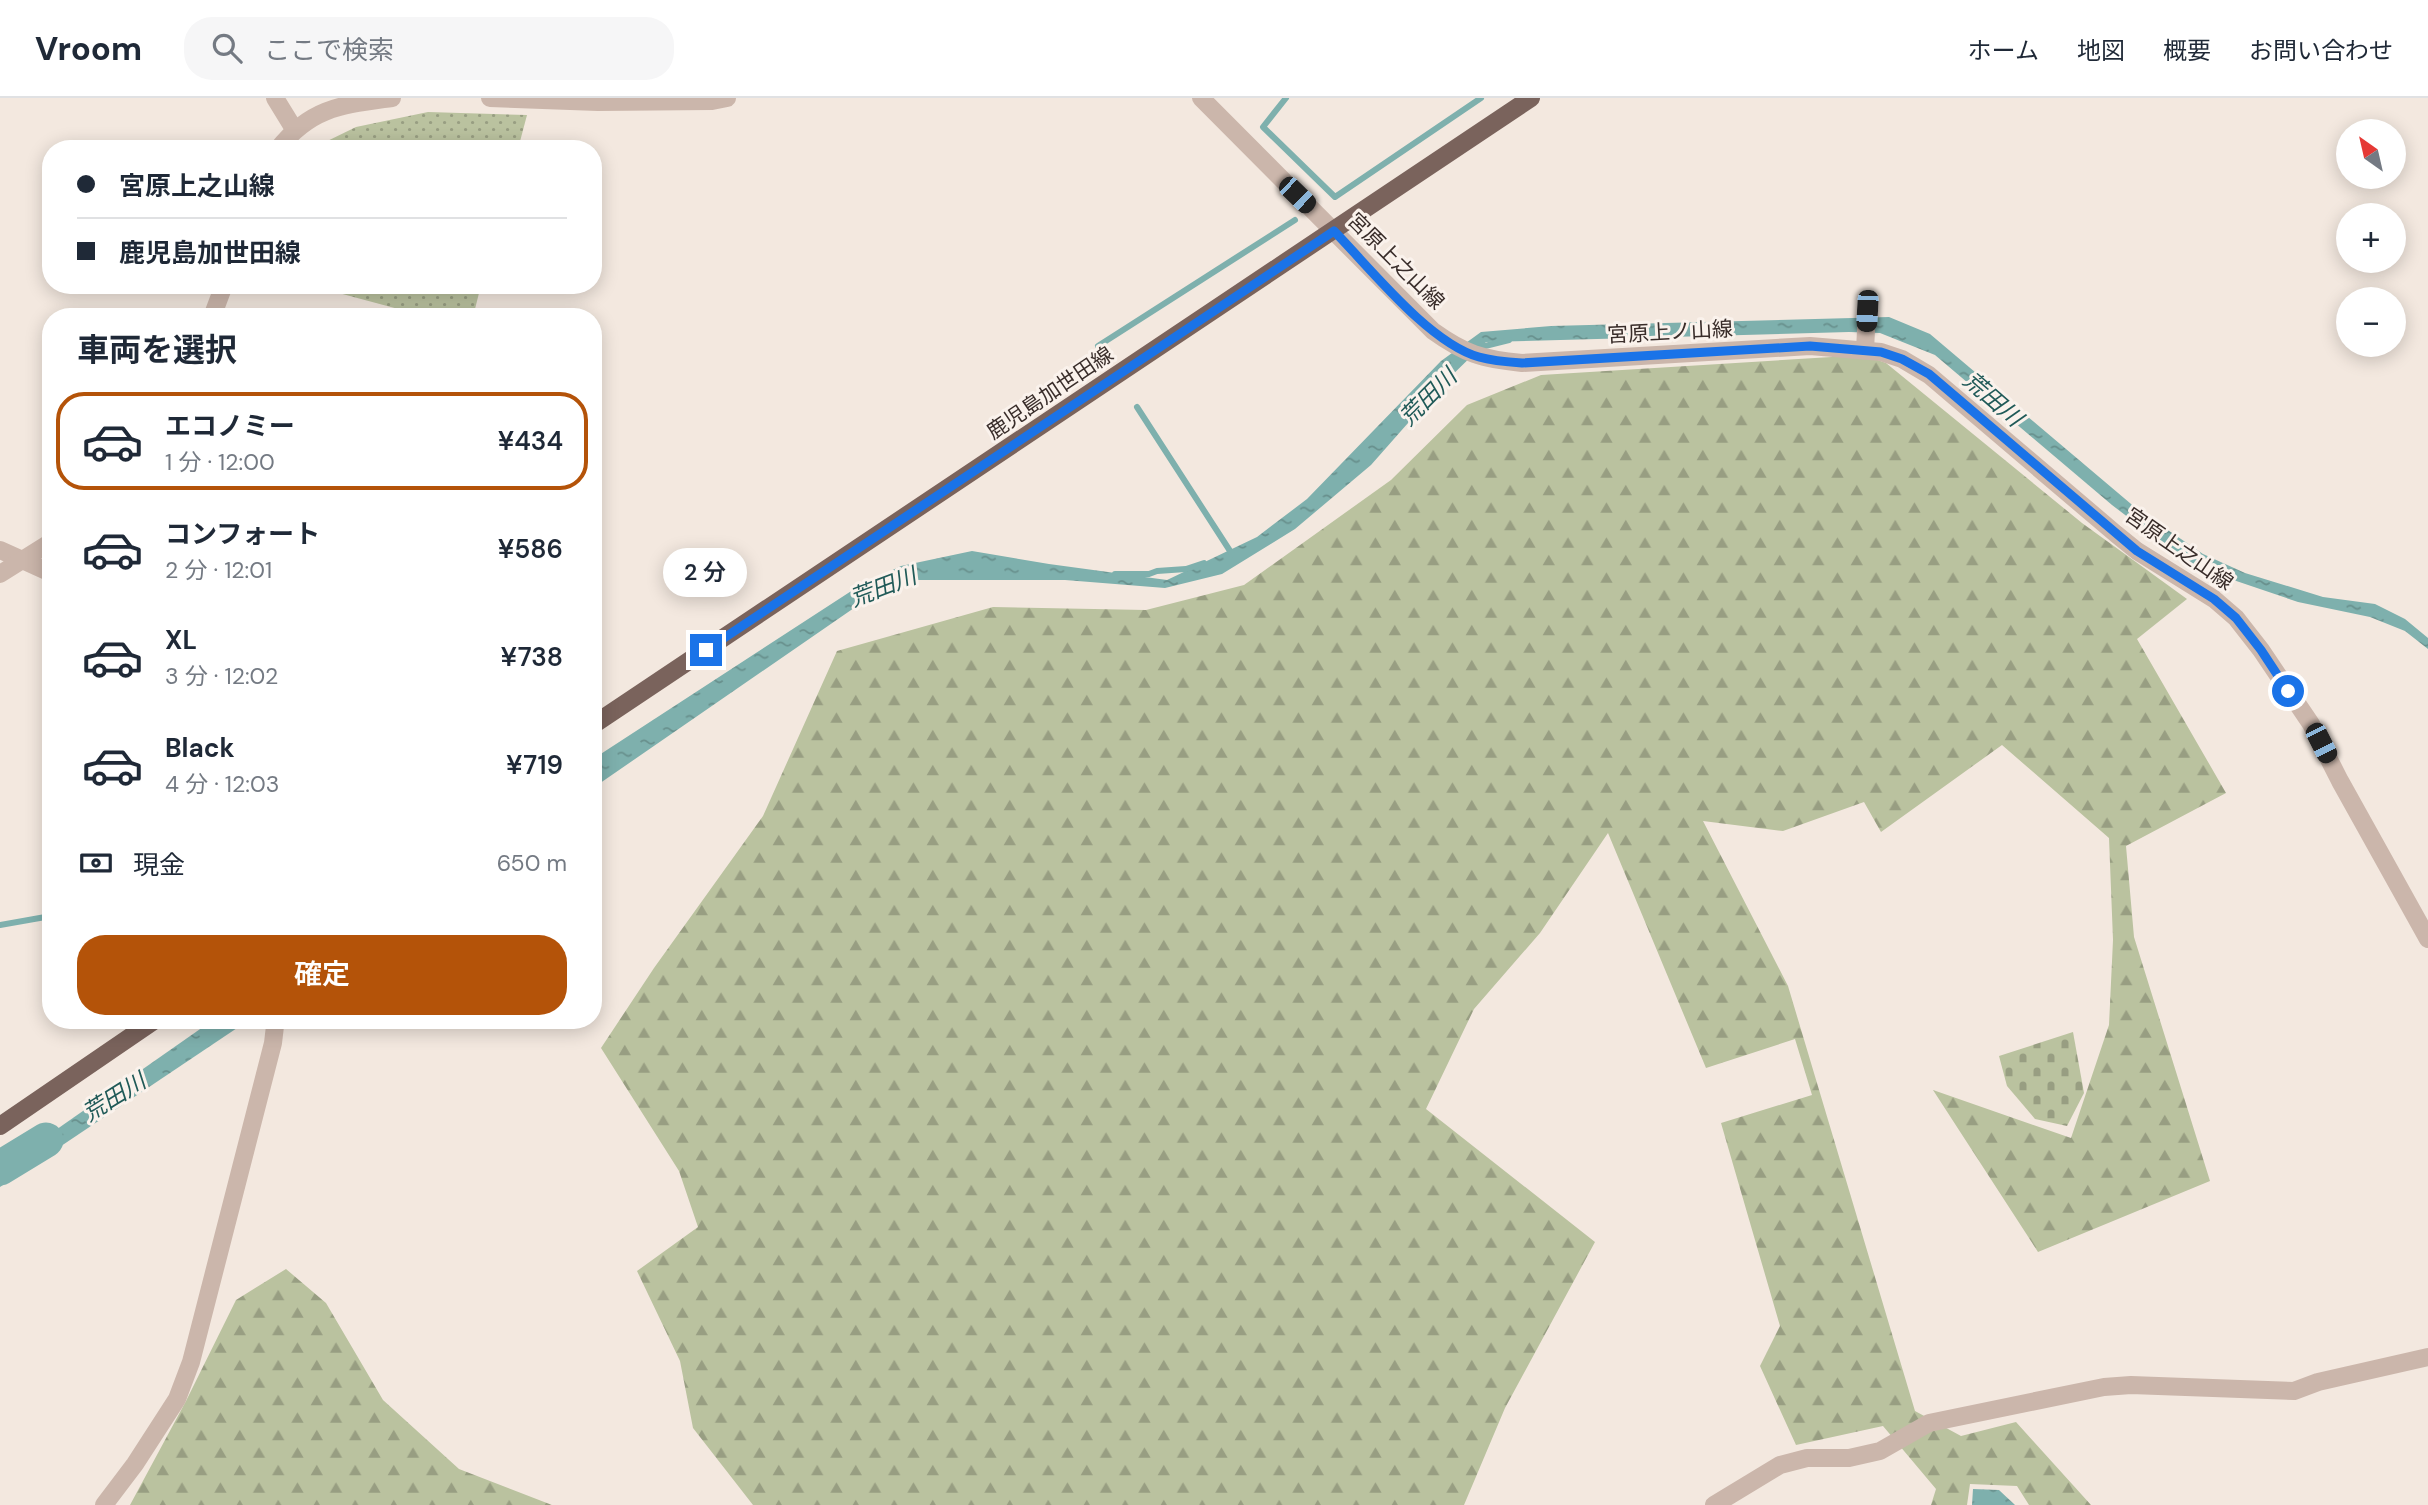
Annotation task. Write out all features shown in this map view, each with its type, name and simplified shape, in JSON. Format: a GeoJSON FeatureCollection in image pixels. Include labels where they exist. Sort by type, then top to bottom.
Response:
{"type":"FeatureCollection","features":[{"type":"Feature","properties":{"kind":"main road","name":"鹿児島加世田線"},"geometry":{"type":"LineString","coordinates":[[602,719],[1531,98]]}},
{"type":"Feature","properties":{"kind":"main road"},"geometry":{"type":"LineString","coordinates":[[0,1126],[142,1029]]}},
{"type":"Feature","properties":{"kind":"street"},"geometry":{"type":"LineString","coordinates":[[275,98],[294,129]]}},
{"type":"Feature","properties":{"kind":"street"},"geometry":{"type":"LineString","coordinates":[[285,140],[294,129],[323,111],[392,98]]}},
{"type":"Feature","properties":{"kind":"street"},"geometry":{"type":"LineString","coordinates":[[490,98],[712,102],[727,98]]}},
{"type":"Feature","properties":{"kind":"street","name":"宮原上之山線"},"geometry":{"type":"LineString","coordinates":[[1201,98],[1433,331],[1456,347],[1478,357]]}},
{"type":"Feature","properties":{"kind":"street"},"geometry":{"type":"LineString","coordinates":[[1865,350],[1867,311]]}},
{"type":"Feature","properties":{"kind":"street","name":"宮原上ノ山線"},"geometry":{"type":"LineString","coordinates":[[1478,357],[1522,363],[1810,346],[1865,350]]}},
{"type":"Feature","properties":{"kind":"street","name":"宮原上之山線"},"geometry":{"type":"LineString","coordinates":[[1865,350],[1902,359],[1929,374],[2137,551],[2214,599],[2236,618],[2311,724],[2428,939]]}},
{"type":"Feature","properties":{"kind":"street"},"geometry":{"type":"LineString","coordinates":[[0,574],[42,547]]}},
{"type":"Feature","properties":{"kind":"street"},"geometry":{"type":"LineString","coordinates":[[0,550],[42,569]]}},
{"type":"Feature","properties":{"kind":"street"},"geometry":{"type":"LineString","coordinates":[[104,1505],[135,1464],[177,1399],[191,1362],[275,1029]]}},
{"type":"Feature","properties":{"kind":"street"},"geometry":{"type":"LineString","coordinates":[[1714,1505],[1780,1465],[1807,1458],[1849,1458],[1880,1451],[1929,1423],[1962,1416],[2104,1387],[2131,1385],[2294,1391],[2318,1382],[2428,1357]]}},
{"type":"Feature","properties":{"kind":"green space"},"geometry":{"type":"Polygon","coordinates":[[[428,112],[527,115],[520,140],[329,140],[356,127],[428,112]]]}},
{"type":"Feature","properties":{"kind":"green space"},"geometry":{"type":"Polygon","coordinates":[[[342,294],[479,294],[475,308],[395,308],[342,294]]]}},
{"type":"Feature","properties":{"kind":"green space"},"geometry":{"type":"Polygon","coordinates":[[[1864,355],[1886,363],[2082,523],[2187,599],[2137,639],[2226,793],[2126,846],[2134,937],[2210,1181],[2038,1252],[1933,1090],[2071,1138],[2109,1025],[2113,940],[2109,838],[2002,745],[1881,832],[1864,802],[1783,831],[1703,821],[1788,986],[1915,1411],[1961,1436],[2016,1422],[2091,1505],[2029,1505],[2017,1486],[1970,1484],[1967,1505],[1931,1505],[1936,1489],[1883,1426],[1796,1445],[1760,1366],[1780,1326],[1721,1123],[1812,1095],[1795,1039],[1706,1068],[1608,833],[1540,933],[1474,1009],[1426,1109],[1595,1242],[1505,1408],[1464,1505],[753,1505],[693,1428],[680,1361],[637,1271],[698,1227],[679,1171],[601,1048],[654,968],[763,816],[837,651],[993,607],[1146,610],[1244,585],[1391,480],[1467,405],[1541,375],[1864,355]]]}},
{"type":"Feature","properties":{"kind":"green space"},"geometry":{"type":"Polygon","coordinates":[[[2073,1032],[2084,1093],[2067,1126],[2035,1119],[2007,1086],[1999,1056],[2073,1032]]]}},
{"type":"Feature","properties":{"kind":"green space"},"geometry":{"type":"Polygon","coordinates":[[[286,1269],[326,1303],[383,1400],[459,1469],[552,1505],[130,1505],[236,1300],[286,1269]]]}},
{"type":"Feature","properties":{"kind":"water"},"geometry":{"type":"Polygon","coordinates":[[[1889,317],[1930,334],[2137,509],[2203,554],[2245,573],[2323,597],[2375,604],[2405,619],[2428,638],[2428,649],[2405,631],[2370,617],[2298,602],[2192,566],[2112,505],[1935,355],[1880,333],[1486,342],[1438,389],[1371,465],[1295,529],[1222,574],[1165,588],[1065,580],[911,580],[854,608],[602,782],[602,753],[859,586],[901,566],[972,551],[1167,580],[1257,537],[1307,499],[1441,361],[1481,332],[1551,326],[1889,317]]]}},
{"type":"Feature","properties":{"kind":"water"},"geometry":{"type":"Polygon","coordinates":[[[200,1029],[236,1029],[0,1187],[0,1169],[200,1029]]]}},
{"type":"Feature","properties":{"kind":"water"},"geometry":{"type":"Polygon","coordinates":[[[1973,1489],[1999,1490],[2015,1505],[1972,1505],[1973,1489]]]}},
{"type":"Feature","properties":{"kind":"waterway"},"geometry":{"type":"LineString","coordinates":[[1286,98],[1263,127],[1335,197],[1481,98]]}},
{"type":"Feature","properties":{"kind":"waterway"},"geometry":{"type":"LineString","coordinates":[[1103,354],[1098,346],[1295,220]]}},
{"type":"Feature","properties":{"kind":"waterway","name":"荒田川"},"geometry":{"type":"LineString","coordinates":[[1477,352],[1485,346],[1509,340]]}},
{"type":"Feature","properties":{"kind":"waterway"},"geometry":{"type":"LineString","coordinates":[[1137,407],[1232,554]]}},
{"type":"Feature","properties":{"kind":"waterway","name":"荒田川"},"geometry":{"type":"LineString","coordinates":[[1115,574],[1149,574],[1186,569],[1204,563]]}},
{"type":"Feature","properties":{"kind":"waterway"},"geometry":{"type":"LineString","coordinates":[[0,925],[42,918]]}},
{"type":"Feature","properties":{"kind":"waterway","name":"荒田川"},"geometry":{"type":"LineString","coordinates":[[0,1168],[46,1140]]}},
{"type":"Feature","properties":{"kind":"route"},"geometry":{"type":"LineString","coordinates":[[706,650],[1334,231],[1433,331],[1456,347],[1478,357],[1522,363],[1810,346],[1881,352],[1902,359],[1929,374],[2137,551],[2214,599],[2236,618],[2288,691]]}}]}
